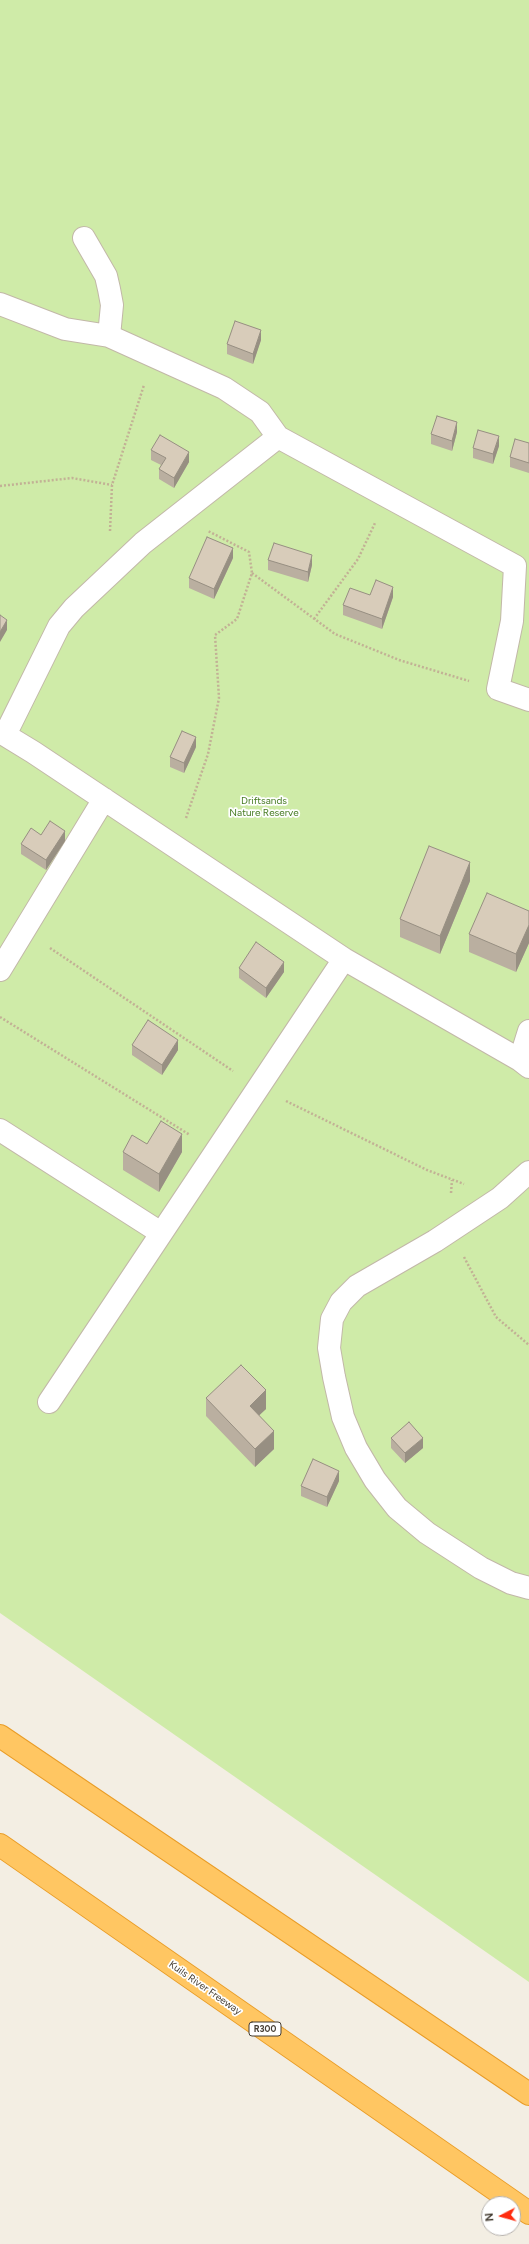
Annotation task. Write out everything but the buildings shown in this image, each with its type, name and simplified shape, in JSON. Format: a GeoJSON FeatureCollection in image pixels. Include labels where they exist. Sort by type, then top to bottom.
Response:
{"type":"FeatureCollection","features":[{"type":"Feature","properties":{"kind":"highway"},"geometry":{"type":"LineString","coordinates":[[0,1736],[529,2094]]}},
{"type":"Feature","properties":{"kind":"highway","name":"Kuils River Freeway"},"geometry":{"type":"LineString","coordinates":[[0,1845],[529,2213]]}},
{"type":"Feature","properties":{"kind":"street"},"geometry":{"type":"LineString","coordinates":[[84,238],[106,276],[112,306],[109,336]]}},
{"type":"Feature","properties":{"kind":"street"},"geometry":{"type":"LineString","coordinates":[[0,304],[64,329],[109,336],[153,358],[224,388],[260,412],[278,437],[388,498],[522,562],[498,689],[529,700]]}},
{"type":"Feature","properties":{"kind":"street"},"geometry":{"type":"LineString","coordinates":[[278,437],[143,543],[90,590],[60,626],[3,733],[344,959],[524,1064],[529,1031]]}},
{"type":"Feature","properties":{"kind":"street"},"geometry":{"type":"LineString","coordinates":[[0,970],[104,799]]}},
{"type":"Feature","properties":{"kind":"street"},"geometry":{"type":"LineString","coordinates":[[49,1402],[344,959]]}},
{"type":"Feature","properties":{"kind":"street"},"geometry":{"type":"LineString","coordinates":[[0,1130],[161,1233]]}},
{"type":"Feature","properties":{"kind":"street"},"geometry":{"type":"LineString","coordinates":[[529,1172],[500,1198],[450,1231],[357,1286],[341,1302],[332,1319],[330,1348],[334,1377],[343,1417],[356,1448],[375,1480],[397,1508],[427,1533],[481,1568],[511,1583],[529,1588]]}},
{"type":"Feature","properties":{"kind":"path"},"geometry":{"type":"LineString","coordinates":[[108,575],[112,485],[153,358]]}},
{"type":"Feature","properties":{"kind":"path"},"geometry":{"type":"LineString","coordinates":[[0,486],[72,478],[112,485]]}},
{"type":"Feature","properties":{"kind":"path"},"geometry":{"type":"LineString","coordinates":[[314,618],[358,560],[388,498]]}},
{"type":"Feature","properties":{"kind":"path"},"geometry":{"type":"LineString","coordinates":[[176,847],[208,754],[220,698],[215,635],[237,619],[252,573],[249,552],[178,516]]}},
{"type":"Feature","properties":{"kind":"path"},"geometry":{"type":"LineString","coordinates":[[252,573],[335,634],[399,660],[498,689]]}},
{"type":"Feature","properties":{"kind":"path"},"geometry":{"type":"LineString","coordinates":[[0,1017],[216,1151]]}},
{"type":"Feature","properties":{"kind":"path"},"geometry":{"type":"LineString","coordinates":[[452,1180],[450,1231],[496,1317],[529,1345]]}},
{"type":"Feature","properties":{"kind":"green space","name":"Driftsands Nature Reserve"},"geometry":{"type":"Polygon","coordinates":[[[0,0],[529,0],[529,1982],[0,1613],[0,0]]]}}]}
